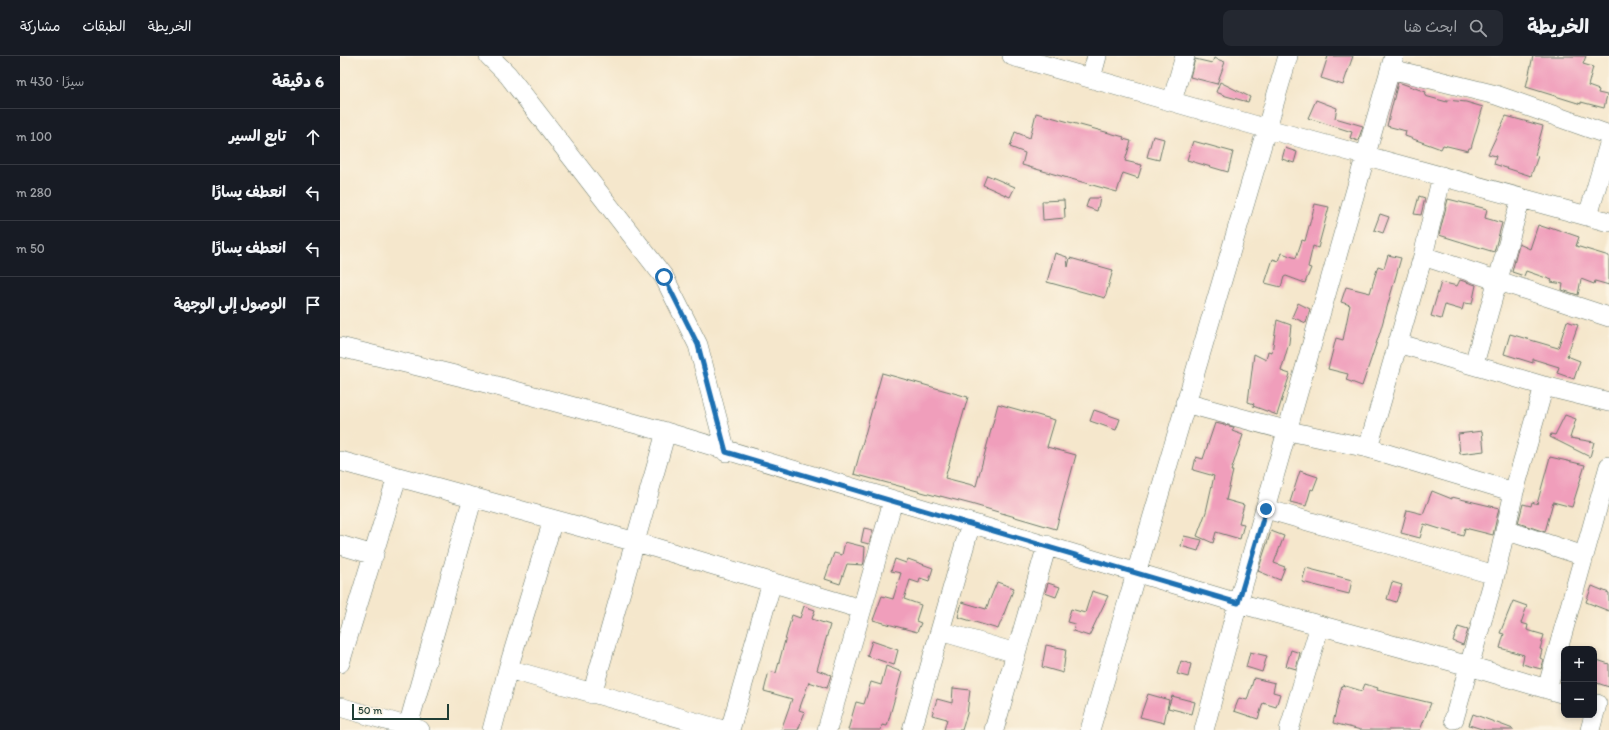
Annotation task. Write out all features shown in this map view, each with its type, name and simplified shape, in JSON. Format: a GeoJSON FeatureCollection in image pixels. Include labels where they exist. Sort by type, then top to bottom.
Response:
{"type":"FeatureCollection","features":[{"type":"Feature","properties":{"kind":"street"},"geometry":{"type":"LineString","coordinates":[[489,56],[508,75],[664,277],[698,345],[726,452]]}},
{"type":"Feature","properties":{"kind":"street"},"geometry":{"type":"LineString","coordinates":[[1012,56],[1268,129],[1609,222]]}},
{"type":"Feature","properties":{"kind":"street"},"geometry":{"type":"LineString","coordinates":[[1091,78],[1097,56]]}},
{"type":"Feature","properties":{"kind":"street"},"geometry":{"type":"LineString","coordinates":[[1172,101],[1185,56]]}},
{"type":"Feature","properties":{"kind":"street"},"geometry":{"type":"LineString","coordinates":[[1090,730],[1185,403],[1268,129],[1288,56]]}},
{"type":"Feature","properties":{"kind":"street"},"geometry":{"type":"LineString","coordinates":[[1204,730],[1238,603],[1289,431],[1392,62],[1496,95],[1609,135]]}},
{"type":"Feature","properties":{"kind":"street"},"geometry":{"type":"LineString","coordinates":[[1588,216],[1609,144]]}},
{"type":"Feature","properties":{"kind":"street"},"geometry":{"type":"LineString","coordinates":[[1368,448],[1423,256],[1442,176]]}},
{"type":"Feature","properties":{"kind":"street"},"geometry":{"type":"LineString","coordinates":[[1474,364],[1521,198]]}},
{"type":"Feature","properties":{"kind":"street"},"geometry":{"type":"LineString","coordinates":[[1423,256],[1609,317]]}},
{"type":"Feature","properties":{"kind":"street"},"geometry":{"type":"LineString","coordinates":[[1397,343],[1474,364],[1544,386],[1609,402]]}},
{"type":"Feature","properties":{"kind":"street"},"geometry":{"type":"LineString","coordinates":[[340,347],[498,386],[666,432],[726,452],[1047,545],[1238,603],[1469,666],[1556,692],[1584,556],[1609,466]]}},
{"type":"Feature","properties":{"kind":"street"},"geometry":{"type":"LineString","coordinates":[[1454,719],[1495,575],[1514,492],[1544,386]]}},
{"type":"Feature","properties":{"kind":"street"},"geometry":{"type":"LineString","coordinates":[[1185,403],[1289,431],[1368,448],[1514,492]]}},
{"type":"Feature","properties":{"kind":"street"},"geometry":{"type":"LineString","coordinates":[[592,694],[666,432]]}},
{"type":"Feature","properties":{"kind":"street"},"geometry":{"type":"LineString","coordinates":[[340,460],[636,542],[861,609]]}},
{"type":"Feature","properties":{"kind":"street"},"geometry":{"type":"LineString","coordinates":[[340,663],[397,477]]}},
{"type":"Feature","properties":{"kind":"street"},"geometry":{"type":"LineString","coordinates":[[340,707],[371,723],[414,728],[473,497]]}},
{"type":"Feature","properties":{"kind":"street"},"geometry":{"type":"LineString","coordinates":[[827,730],[893,501]]}},
{"type":"Feature","properties":{"kind":"street"},"geometry":{"type":"LineString","coordinates":[[1266,509],[1495,575]]}},
{"type":"Feature","properties":{"kind":"street"},"geometry":{"type":"LineString","coordinates":[[492,730],[508,669],[553,520]]}},
{"type":"Feature","properties":{"kind":"street"},"geometry":{"type":"LineString","coordinates":[[912,730],[971,523]]}},
{"type":"Feature","properties":{"kind":"street"},"geometry":{"type":"LineString","coordinates":[[1506,530],[1584,556]]}},
{"type":"Feature","properties":{"kind":"street"},"geometry":{"type":"LineString","coordinates":[[340,545],[374,555]]}},
{"type":"Feature","properties":{"kind":"street"},"geometry":{"type":"LineString","coordinates":[[994,730],[1047,545]]}},
{"type":"Feature","properties":{"kind":"street"},"geometry":{"type":"LineString","coordinates":[[730,730],[772,582]]}},
{"type":"Feature","properties":{"kind":"street"},"geometry":{"type":"LineString","coordinates":[[1293,729],[1320,625]]}},
{"type":"Feature","properties":{"kind":"street"},"geometry":{"type":"LineString","coordinates":[[940,631],[1016,653]]}},
{"type":"Feature","properties":{"kind":"street"},"geometry":{"type":"LineString","coordinates":[[508,669],[723,730]]}},
{"type":"Feature","properties":{"kind":"street"},"geometry":{"type":"LineString","coordinates":[[1590,730],[1600,704]]}},
{"type":"Feature","properties":{"kind":"building"},"geometry":{"type":"Polygon","coordinates":[[[1328,56],[1353,56],[1343,85],[1321,78],[1328,56]]]}},
{"type":"Feature","properties":{"kind":"building"},"geometry":{"type":"Polygon","coordinates":[[[1533,56],[1586,56],[1583,64],[1593,67],[1588,86],[1599,90],[1598,93],[1607,95],[1604,108],[1581,102],[1581,104],[1526,87],[1533,56]]]}},
{"type":"Feature","properties":{"kind":"building"},"geometry":{"type":"Polygon","coordinates":[[[1214,58],[1225,62],[1217,84],[1190,77],[1195,59],[1212,63],[1214,58]]]}},
{"type":"Feature","properties":{"kind":"building"},"geometry":{"type":"Polygon","coordinates":[[[1220,82],[1250,97],[1248,102],[1216,92],[1220,82]]]}},
{"type":"Feature","properties":{"kind":"building"},"geometry":{"type":"Polygon","coordinates":[[[1398,82],[1426,92],[1425,96],[1447,102],[1447,100],[1466,102],[1483,107],[1471,148],[1469,148],[1468,151],[1443,145],[1441,149],[1405,136],[1406,131],[1387,126],[1398,82]]]}},
{"type":"Feature","properties":{"kind":"building"},"geometry":{"type":"Polygon","coordinates":[[[1316,100],[1337,108],[1335,118],[1363,126],[1358,141],[1350,138],[1352,132],[1308,118],[1316,100]]]}},
{"type":"Feature","properties":{"kind":"building"},"geometry":{"type":"Polygon","coordinates":[[[1036,113],[1124,137],[1123,139],[1131,141],[1125,161],[1142,165],[1138,178],[1123,173],[1117,192],[1022,165],[1025,153],[1010,147],[1015,132],[1030,138],[1036,113]]]}},
{"type":"Feature","properties":{"kind":"building"},"geometry":{"type":"Polygon","coordinates":[[[1506,116],[1543,126],[1535,155],[1538,156],[1531,176],[1494,164],[1496,156],[1488,154],[1506,116]]]}},
{"type":"Feature","properties":{"kind":"building"},"geometry":{"type":"Polygon","coordinates":[[[1153,136],[1164,139],[1159,160],[1147,157],[1153,136]]]}},
{"type":"Feature","properties":{"kind":"building"},"geometry":{"type":"Polygon","coordinates":[[[1193,141],[1233,152],[1228,172],[1187,160],[1193,141]]]}},
{"type":"Feature","properties":{"kind":"building"},"geometry":{"type":"Polygon","coordinates":[[[1285,148],[1297,152],[1294,163],[1282,159],[1285,148]]]}},
{"type":"Feature","properties":{"kind":"building"},"geometry":{"type":"Polygon","coordinates":[[[987,175],[1015,187],[1010,197],[983,185],[987,175]]]}},
{"type":"Feature","properties":{"kind":"building"},"geometry":{"type":"Polygon","coordinates":[[[1419,196],[1425,198],[1421,215],[1414,214],[1419,196]]]}},
{"type":"Feature","properties":{"kind":"building"},"geometry":{"type":"Polygon","coordinates":[[[1089,198],[1100,198],[1097,211],[1086,207],[1089,198]]]}},
{"type":"Feature","properties":{"kind":"building"},"geometry":{"type":"Polygon","coordinates":[[[1448,199],[1487,209],[1485,218],[1502,223],[1494,252],[1439,235],[1448,199]]]}},
{"type":"Feature","properties":{"kind":"building"},"geometry":{"type":"Polygon","coordinates":[[[1064,200],[1065,218],[1043,220],[1042,201],[1064,200]]]}},
{"type":"Feature","properties":{"kind":"building"},"geometry":{"type":"Polygon","coordinates":[[[1315,204],[1329,207],[1318,248],[1313,246],[1308,267],[1311,268],[1305,283],[1286,276],[1284,277],[1281,287],[1265,283],[1273,259],[1279,261],[1282,253],[1296,258],[1302,240],[1305,241],[1315,204]]]}},
{"type":"Feature","properties":{"kind":"building"},"geometry":{"type":"Polygon","coordinates":[[[1380,214],[1389,217],[1383,233],[1374,230],[1380,214]]]}},
{"type":"Feature","properties":{"kind":"building"},"geometry":{"type":"Polygon","coordinates":[[[1538,225],[1550,229],[1550,227],[1579,237],[1576,246],[1609,256],[1609,285],[1595,281],[1594,284],[1581,279],[1578,295],[1562,290],[1563,284],[1551,282],[1552,280],[1526,271],[1524,276],[1512,272],[1519,244],[1530,249],[1538,225]]]}},
{"type":"Feature","properties":{"kind":"building"},"geometry":{"type":"Polygon","coordinates":[[[1055,253],[1067,257],[1068,267],[1070,258],[1113,270],[1105,298],[1047,282],[1055,253]]]}},
{"type":"Feature","properties":{"kind":"building"},"geometry":{"type":"Polygon","coordinates":[[[1388,255],[1401,258],[1380,332],[1362,386],[1346,380],[1348,374],[1328,369],[1336,338],[1343,340],[1350,305],[1341,302],[1346,287],[1370,293],[1378,266],[1384,268],[1388,255]]]}},
{"type":"Feature","properties":{"kind":"building"},"geometry":{"type":"Polygon","coordinates":[[[1460,280],[1476,285],[1472,304],[1464,303],[1462,310],[1445,305],[1441,319],[1431,316],[1441,282],[1457,286],[1460,280]]]}},
{"type":"Feature","properties":{"kind":"building"},"geometry":{"type":"Polygon","coordinates":[[[1298,303],[1310,309],[1306,323],[1292,317],[1298,303]]]}},
{"type":"Feature","properties":{"kind":"building"},"geometry":{"type":"Polygon","coordinates":[[[1277,320],[1291,325],[1289,343],[1281,371],[1290,374],[1277,415],[1253,406],[1254,404],[1248,402],[1254,354],[1266,360],[1268,351],[1272,352],[1277,320]]]}},
{"type":"Feature","properties":{"kind":"building"},"geometry":{"type":"Polygon","coordinates":[[[1567,321],[1578,325],[1567,356],[1580,361],[1574,379],[1557,373],[1559,367],[1533,359],[1533,363],[1504,354],[1510,334],[1558,348],[1567,321]]]}},
{"type":"Feature","properties":{"kind":"building"},"geometry":{"type":"Polygon","coordinates":[[[882,373],[968,397],[945,478],[976,486],[998,404],[1055,420],[1047,447],[1076,455],[1056,529],[971,504],[854,474],[882,373]]]}},
{"type":"Feature","properties":{"kind":"building"},"geometry":{"type":"Polygon","coordinates":[[[1094,410],[1120,419],[1116,430],[1090,421],[1094,410]]]}},
{"type":"Feature","properties":{"kind":"building"},"geometry":{"type":"Polygon","coordinates":[[[1565,415],[1576,419],[1570,438],[1594,442],[1590,457],[1550,437],[1551,434],[1555,435],[1565,415]]]}},
{"type":"Feature","properties":{"kind":"building"},"geometry":{"type":"Polygon","coordinates":[[[1215,423],[1234,427],[1232,431],[1243,435],[1231,471],[1233,471],[1226,500],[1244,505],[1239,523],[1244,524],[1240,539],[1216,532],[1213,543],[1197,536],[1206,512],[1214,476],[1193,470],[1196,457],[1203,459],[1215,423]]]}},
{"type":"Feature","properties":{"kind":"building"},"geometry":{"type":"Polygon","coordinates":[[[1482,431],[1484,451],[1460,454],[1458,434],[1482,431]]]}},
{"type":"Feature","properties":{"kind":"building"},"geometry":{"type":"Polygon","coordinates":[[[1550,457],[1585,465],[1572,507],[1553,502],[1545,532],[1518,523],[1523,504],[1531,506],[1532,502],[1537,504],[1550,457]]]}},
{"type":"Feature","properties":{"kind":"building"},"geometry":{"type":"Polygon","coordinates":[[[1300,471],[1318,477],[1313,490],[1311,489],[1306,506],[1290,502],[1300,471]]]}},
{"type":"Feature","properties":{"kind":"building"},"geometry":{"type":"Polygon","coordinates":[[[1432,491],[1452,499],[1452,497],[1499,508],[1493,535],[1465,528],[1463,536],[1424,524],[1420,538],[1401,533],[1407,510],[1423,514],[1432,491]]]}},
{"type":"Feature","properties":{"kind":"building"},"geometry":{"type":"Polygon","coordinates":[[[864,528],[873,530],[869,544],[861,542],[864,528]]]}},
{"type":"Feature","properties":{"kind":"building"},"geometry":{"type":"Polygon","coordinates":[[[1271,531],[1284,536],[1274,563],[1285,567],[1280,580],[1258,571],[1271,531]]]}},
{"type":"Feature","properties":{"kind":"building"},"geometry":{"type":"Polygon","coordinates":[[[1184,536],[1202,540],[1198,551],[1181,546],[1184,536]]]}},
{"type":"Feature","properties":{"kind":"building"},"geometry":{"type":"Polygon","coordinates":[[[845,542],[865,547],[864,562],[863,565],[847,564],[840,584],[825,579],[834,553],[842,555],[845,542]]]}},
{"type":"Feature","properties":{"kind":"building"},"geometry":{"type":"Polygon","coordinates":[[[895,559],[906,563],[908,559],[933,568],[929,581],[920,578],[919,583],[910,580],[904,599],[921,605],[916,621],[921,623],[917,632],[873,620],[882,596],[893,599],[901,573],[891,571],[895,559]]]}},
{"type":"Feature","properties":{"kind":"building"},"geometry":{"type":"Polygon","coordinates":[[[1306,568],[1352,580],[1349,594],[1302,582],[1306,568]]]}},
{"type":"Feature","properties":{"kind":"building"},"geometry":{"type":"Polygon","coordinates":[[[997,582],[1014,588],[998,629],[958,617],[962,602],[986,609],[997,582]]]}},
{"type":"Feature","properties":{"kind":"building"},"geometry":{"type":"Polygon","coordinates":[[[1392,582],[1402,585],[1396,602],[1387,599],[1392,582]]]}},
{"type":"Feature","properties":{"kind":"building"},"geometry":{"type":"Polygon","coordinates":[[[1048,583],[1060,587],[1056,597],[1045,593],[1048,583]]]}},
{"type":"Feature","properties":{"kind":"building"},"geometry":{"type":"Polygon","coordinates":[[[1592,586],[1609,593],[1609,611],[1586,602],[1592,586]]]}},
{"type":"Feature","properties":{"kind":"building"},"geometry":{"type":"Polygon","coordinates":[[[1092,591],[1108,596],[1089,636],[1073,631],[1075,624],[1067,622],[1071,609],[1085,613],[1092,591]]]}},
{"type":"Feature","properties":{"kind":"building"},"geometry":{"type":"Polygon","coordinates":[[[1513,601],[1527,606],[1521,623],[1528,625],[1527,630],[1544,635],[1540,649],[1542,650],[1540,658],[1544,660],[1541,669],[1522,664],[1524,655],[1500,648],[1504,634],[1500,633],[1513,601]]]}},
{"type":"Feature","properties":{"kind":"building"},"geometry":{"type":"Polygon","coordinates":[[[804,606],[815,610],[812,619],[830,625],[817,670],[831,675],[827,688],[809,682],[799,710],[805,712],[798,730],[781,730],[792,699],[764,691],[769,671],[776,673],[792,615],[800,618],[804,606]]]}},
{"type":"Feature","properties":{"kind":"building"},"geometry":{"type":"Polygon","coordinates":[[[1458,627],[1468,630],[1463,645],[1453,641],[1458,627]]]}},
{"type":"Feature","properties":{"kind":"building"},"geometry":{"type":"Polygon","coordinates":[[[872,641],[898,650],[894,665],[867,656],[872,641]]]}},
{"type":"Feature","properties":{"kind":"building"},"geometry":{"type":"Polygon","coordinates":[[[1046,645],[1066,649],[1063,673],[1042,667],[1046,645]]]}},
{"type":"Feature","properties":{"kind":"building"},"geometry":{"type":"Polygon","coordinates":[[[1291,650],[1300,653],[1296,669],[1286,666],[1291,650]]]}},
{"type":"Feature","properties":{"kind":"building"},"geometry":{"type":"Polygon","coordinates":[[[1250,652],[1267,656],[1262,672],[1246,667],[1250,652]]]}},
{"type":"Feature","properties":{"kind":"building"},"geometry":{"type":"Polygon","coordinates":[[[1597,660],[1609,664],[1609,687],[1597,683],[1597,660]]]}},
{"type":"Feature","properties":{"kind":"building"},"geometry":{"type":"Polygon","coordinates":[[[1181,661],[1191,664],[1188,677],[1177,674],[1181,661]]]}},
{"type":"Feature","properties":{"kind":"building"},"geometry":{"type":"Polygon","coordinates":[[[886,666],[902,672],[887,726],[882,725],[881,730],[848,730],[856,702],[864,704],[871,682],[881,685],[886,666]]]}},
{"type":"Feature","properties":{"kind":"building"},"geometry":{"type":"Polygon","coordinates":[[[1254,678],[1275,683],[1273,692],[1280,694],[1276,707],[1263,703],[1258,719],[1234,711],[1239,698],[1247,700],[1254,678]]]}},
{"type":"Feature","properties":{"kind":"building"},"geometry":{"type":"Polygon","coordinates":[[[1365,684],[1378,688],[1377,690],[1431,703],[1420,730],[1361,730],[1333,723],[1342,685],[1362,691],[1365,684]]]}},
{"type":"Feature","properties":{"kind":"building"},"geometry":{"type":"Polygon","coordinates":[[[953,688],[970,690],[967,714],[962,730],[944,730],[947,719],[932,715],[937,699],[952,703],[953,688]]]}},
{"type":"Feature","properties":{"kind":"building"},"geometry":{"type":"Polygon","coordinates":[[[1148,694],[1169,700],[1164,723],[1140,717],[1148,694]]]}},
{"type":"Feature","properties":{"kind":"building"},"geometry":{"type":"Polygon","coordinates":[[[1172,696],[1195,702],[1192,714],[1168,708],[1172,696]]]}},
{"type":"Feature","properties":{"kind":"building"},"geometry":{"type":"Polygon","coordinates":[[[1473,714],[1513,730],[1485,730],[1469,725],[1473,714]]]}},
{"type":"Feature","properties":{"kind":"route"},"geometry":{"type":"LineString","coordinates":[[664,277],[698,345],[726,452],[1047,545],[1238,603],[1266,509]]}}]}
